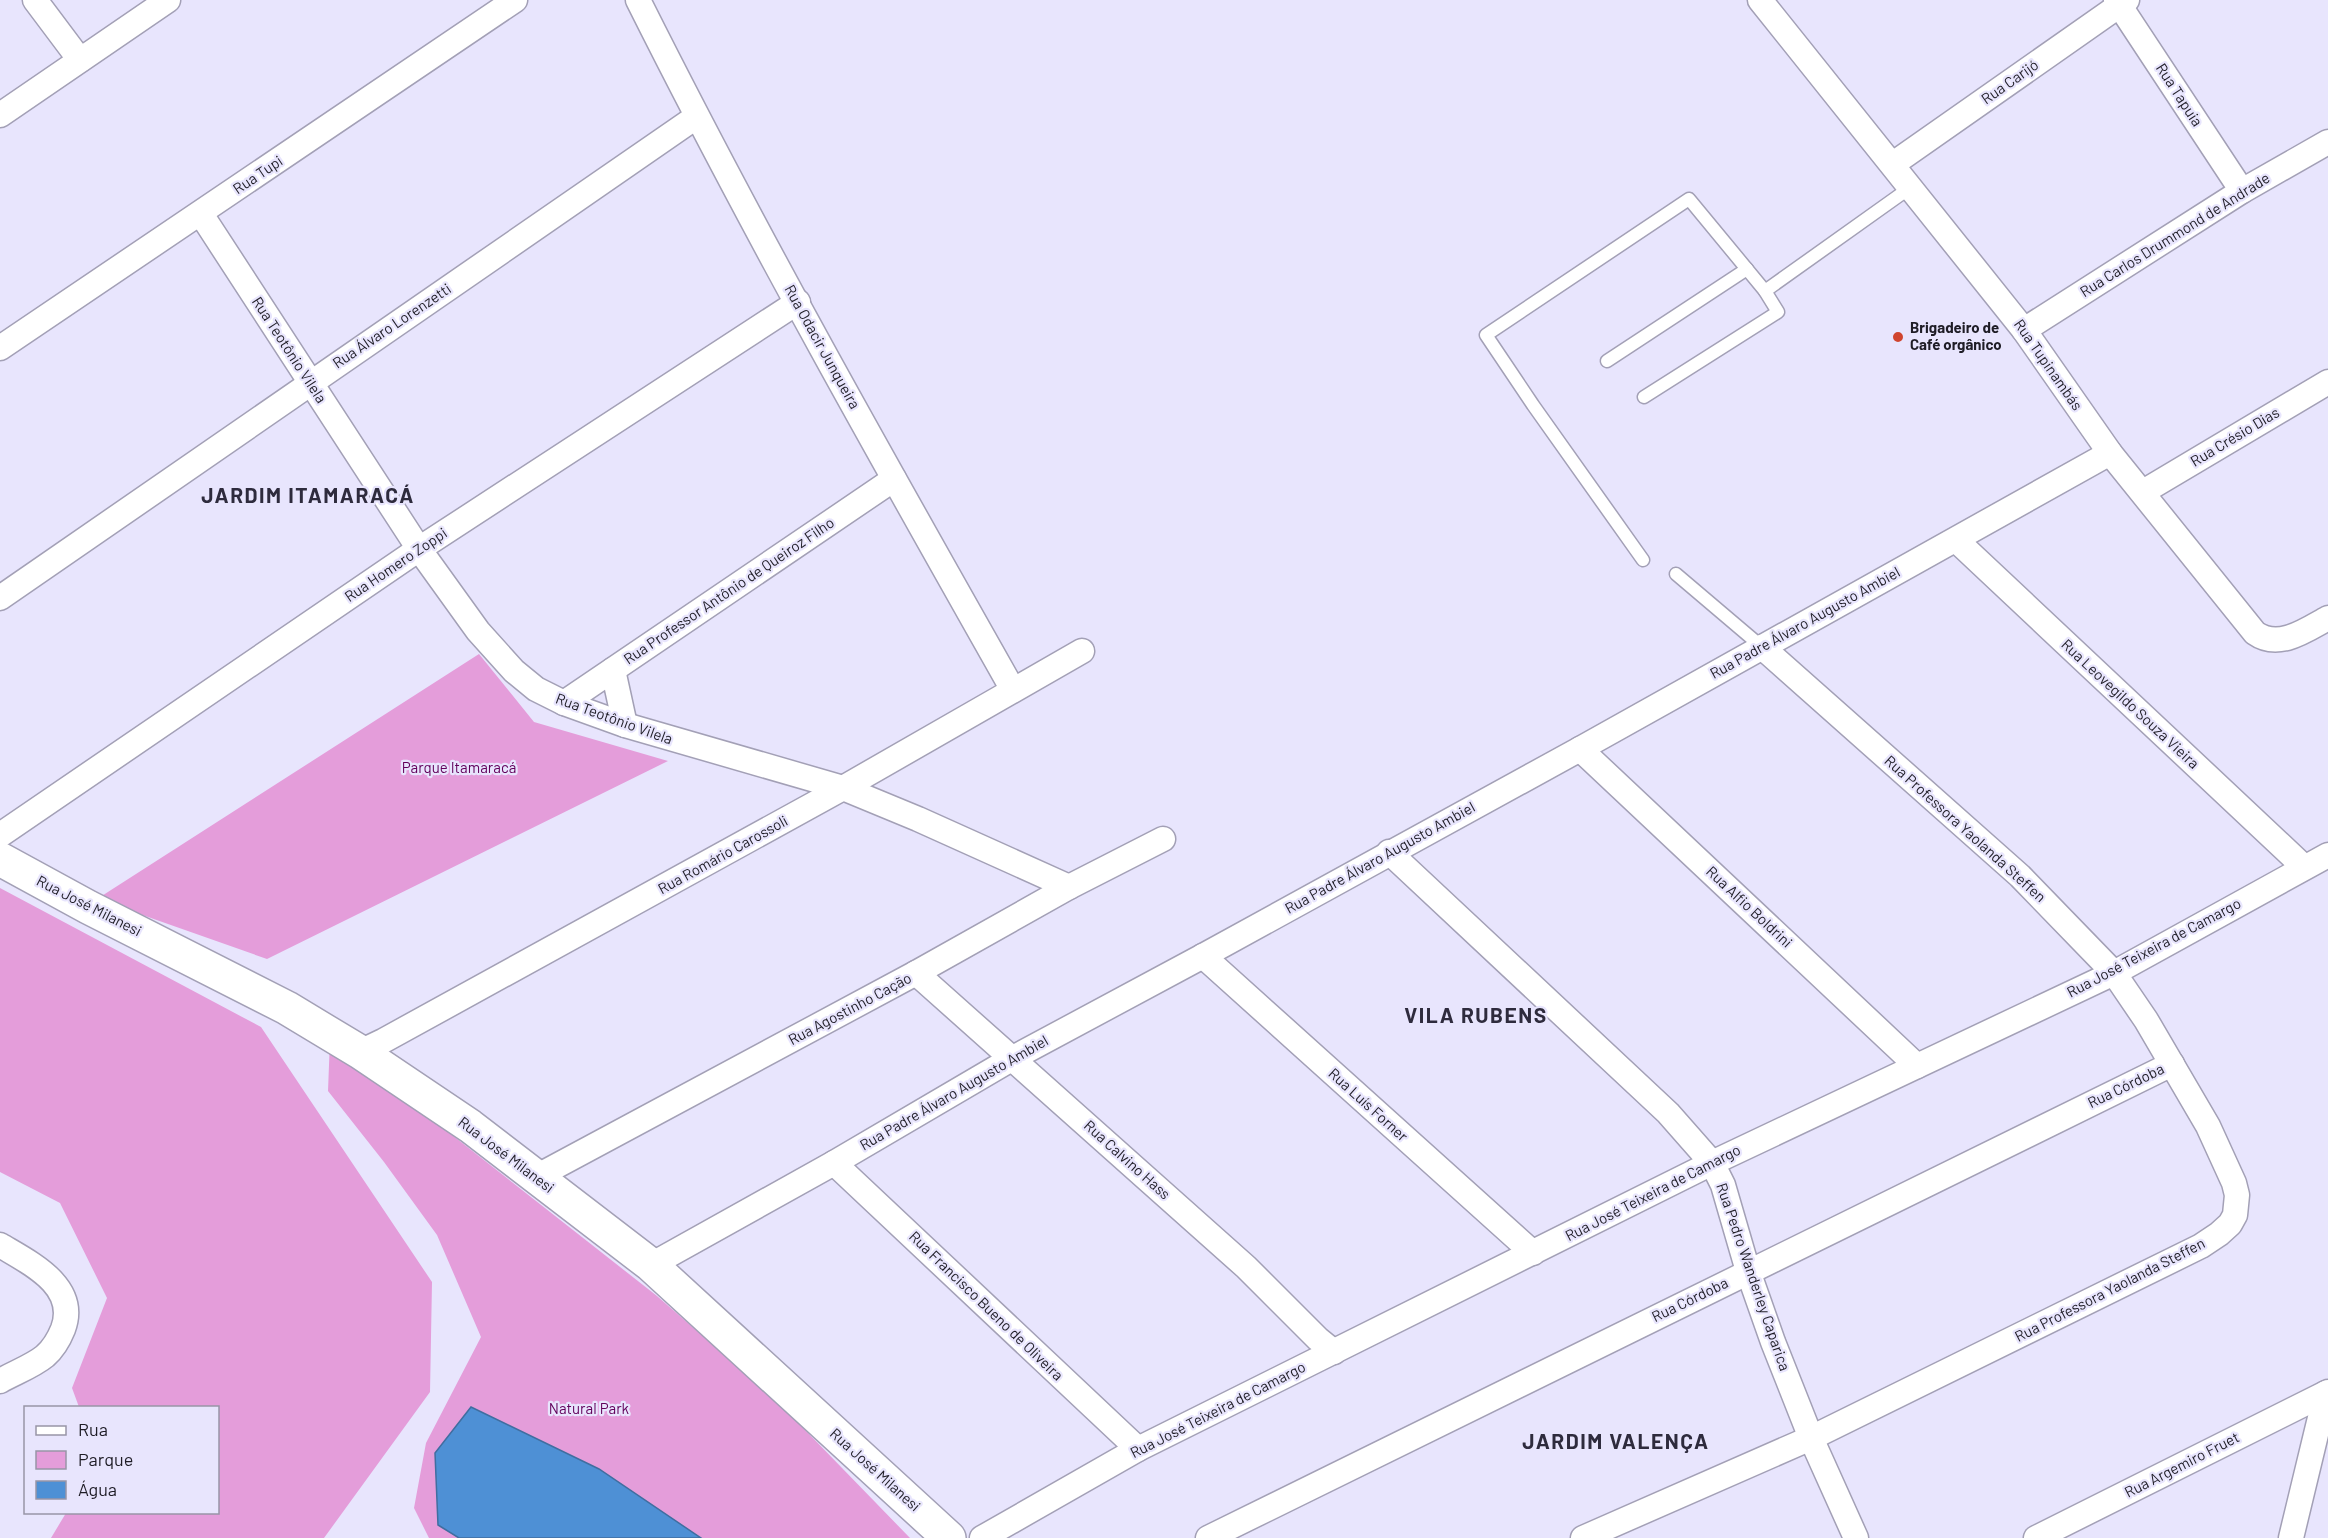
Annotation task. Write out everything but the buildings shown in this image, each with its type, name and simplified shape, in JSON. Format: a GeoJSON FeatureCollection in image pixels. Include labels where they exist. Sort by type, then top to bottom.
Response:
{"type":"FeatureCollection","features":[{"type":"Feature","properties":{"kind":"street"},"geometry":{"type":"LineString","coordinates":[[35,0],[80,60]]}},
{"type":"Feature","properties":{"kind":"street"},"geometry":{"type":"LineString","coordinates":[[0,115],[168,0]]}},
{"type":"Feature","properties":{"kind":"street","name":"Rua Tupi"},"geometry":{"type":"LineString","coordinates":[[0,348],[516,0]]}},
{"type":"Feature","properties":{"kind":"street","name":"Rua Odacir Junqueira"},"geometry":{"type":"LineString","coordinates":[[638,0],[696,117],[894,479],[1013,690]]}},
{"type":"Feature","properties":{"kind":"street","name":"Rua Tupinambás"},"geometry":{"type":"LineString","coordinates":[[1760,0],[2024,330],[2110,453],[2255,633],[2271,640],[2290,638],[2328,618]]}},
{"type":"Feature","properties":{"kind":"street","name":"Rua Carijó"},"geometry":{"type":"LineString","coordinates":[[1893,164],[2121,2]]}},
{"type":"Feature","properties":{"kind":"street","name":"Rua Tapuia"},"geometry":{"type":"LineString","coordinates":[[2121,2],[2242,191]]}},
{"type":"Feature","properties":{"kind":"street","name":"Rua Álvaro Lorenzetti"},"geometry":{"type":"LineString","coordinates":[[0,598],[696,117]]}},
{"type":"Feature","properties":{"kind":"street","name":"Rua Carlos Drummond de Andrade"},"geometry":{"type":"LineString","coordinates":[[2024,330],[2242,191],[2328,142]]}},
{"type":"Feature","properties":{"kind":"street","name":"Rua Teotônio Vilela"},"geometry":{"type":"LineString","coordinates":[[201,214],[419,549],[478,631],[514,671],[536,689],[564,703],[625,725],[843,788],[1069,887]]}},
{"type":"Feature","properties":{"kind":"street","name":"Rua Homero Zoppi"},"geometry":{"type":"LineString","coordinates":[[0,835],[419,549],[798,302]]}},
{"type":"Feature","properties":{"kind":"street","name":"Rua Crésio Dias"},"geometry":{"type":"LineString","coordinates":[[2142,492],[2328,382]]}},
{"type":"Feature","properties":{"kind":"street","name":"Rua Padre Álvaro Augusto Ambiel"},"geometry":{"type":"LineString","coordinates":[[651,1265],[834,1163],[1013,1058],[1580,749],[2110,453]]}},
{"type":"Feature","properties":{"kind":"street","name":"Rua Professor Antônio de Queiroz Filho"},"geometry":{"type":"LineString","coordinates":[[564,703],[894,479]]}},
{"type":"Feature","properties":{"kind":"street","name":"Rua Leovegildo Souza Vieira"},"geometry":{"type":"LineString","coordinates":[[1956,540],[2304,867]]}},
{"type":"Feature","properties":{"kind":"street","name":"Rua Professora Yaolanda Steffen"},"geometry":{"type":"LineString","coordinates":[[1583,1538],[1811,1438],[2201,1246],[2230,1224],[2237,1204],[2234,1183],[2208,1126],[2146,1020],[2114,974],[2020,876],[1761,647]]}},
{"type":"Feature","properties":{"kind":"street","name":"Rua Romário Carossoli"},"geometry":{"type":"LineString","coordinates":[[360,1052],[843,788],[1082,651]]}},
{"type":"Feature","properties":{"kind":"street"},"geometry":{"type":"LineString","coordinates":[[613,670],[625,725]]}},
{"type":"Feature","properties":{"kind":"street","name":"Rua Alfio Boldrini"},"geometry":{"type":"LineString","coordinates":[[1580,749],[1917,1066]]}},
{"type":"Feature","properties":{"kind":"street","name":"Rua Agostinho Cação"},"geometry":{"type":"LineString","coordinates":[[536,1177],[916,973],[1069,887],[1163,839]]}},
{"type":"Feature","properties":{"kind":"street","name":"Rua Pedro Wanderley Caparica"},"geometry":{"type":"LineString","coordinates":[[1389,852],[1668,1113],[1712,1163],[1723,1185],[1763,1315],[1811,1438],[1856,1538]]}},
{"type":"Feature","properties":{"kind":"street","name":"Rua José Teixeira de Camargo"},"geometry":{"type":"LineString","coordinates":[[981,1538],[1138,1449],[1712,1163],[2114,974],[2328,855]]}},
{"type":"Feature","properties":{"kind":"street","name":"Rua José Milanesi"},"geometry":{"type":"LineString","coordinates":[[0,859],[88,907],[277,1003],[360,1052],[470,1126],[651,1265],[949,1538]]}},
{"type":"Feature","properties":{"kind":"street","name":"Rua Luís Forner"},"geometry":{"type":"LineString","coordinates":[[1203,956],[1533,1253]]}},
{"type":"Feature","properties":{"kind":"street","name":"Rua Calvino Hass"},"geometry":{"type":"LineString","coordinates":[[916,973],[1246,1267],[1317,1339],[1334,1352]]}},
{"type":"Feature","properties":{"kind":"street","name":"Rua Córdoba"},"geometry":{"type":"LineString","coordinates":[[1208,1538],[2172,1064]]}},
{"type":"Feature","properties":{"kind":"street","name":"Rua Francisco Bueno de Oliveira"},"geometry":{"type":"LineString","coordinates":[[834,1163],[1138,1449]]}},
{"type":"Feature","properties":{"kind":"street"},"geometry":{"type":"LineString","coordinates":[[0,1245],[47,1276],[63,1293],[67,1310],[60,1336],[49,1352],[0,1381]]}},
{"type":"Feature","properties":{"kind":"street"},"geometry":{"type":"LineString","coordinates":[[2291,1538],[2327,1393]]}},
{"type":"Feature","properties":{"kind":"street","name":"Rua Argemiro Fruet"},"geometry":{"type":"LineString","coordinates":[[2036,1538],[2327,1393]]}},
{"type":"Feature","properties":{"kind":"lane"},"geometry":{"type":"LineString","coordinates":[[1765,291],[1911,187]]}},
{"type":"Feature","properties":{"kind":"lane"},"geometry":{"type":"LineString","coordinates":[[1643,560],[1486,335],[1689,199],[1765,291],[1778,312],[1644,397]]}},
{"type":"Feature","properties":{"kind":"lane"},"geometry":{"type":"LineString","coordinates":[[1607,361],[1747,269]]}},
{"type":"Feature","properties":{"kind":"lane","name":"Rua Professora Yaolanda Steffen"},"geometry":{"type":"LineString","coordinates":[[1676,574],[1761,647]]}},
{"type":"Feature","properties":{"kind":"green space","name":"Parque Itamaracá"},"geometry":{"type":"Polygon","coordinates":[[[479,654],[534,722],[668,761],[267,959],[97,899],[479,654]]]}},
{"type":"Feature","properties":{"kind":"green space"},"geometry":{"type":"Polygon","coordinates":[[[0,888],[261,1027],[432,1282],[430,1392],[324,1538],[51,1538],[65,1514],[219,1514],[219,1406],[79,1406],[72,1388],[107,1298],[60,1203],[0,1172],[0,888]]]}},
{"type":"Feature","properties":{"kind":"green space","name":"Natural Park"},"geometry":{"type":"Polygon","coordinates":[[[330,1039],[657,1296],[776,1400],[910,1538],[429,1538],[414,1508],[426,1443],[481,1337],[437,1235],[328,1091],[330,1039]]]}},
{"type":"Feature","properties":{"kind":"water"},"geometry":{"type":"Polygon","coordinates":[[[471,1407],[599,1469],[701,1538],[459,1538],[438,1525],[435,1453],[471,1407]]]}},
{"type":"Feature","properties":{"kind":"place","name":"Brigadeiro de Café orgânico"},"geometry":{"type":"Point","coordinates":[1898,337]}},
{"type":"Feature","properties":{"kind":"district","name":"JARDIM ITAMARACÁ"},"geometry":{"type":"Point","coordinates":[308,496]}},
{"type":"Feature","properties":{"kind":"district","name":"VILA RUBENS"},"geometry":{"type":"Point","coordinates":[1476,1016]}},
{"type":"Feature","properties":{"kind":"district","name":"JARDIM VALENÇA"},"geometry":{"type":"Point","coordinates":[1616,1442]}}]}
